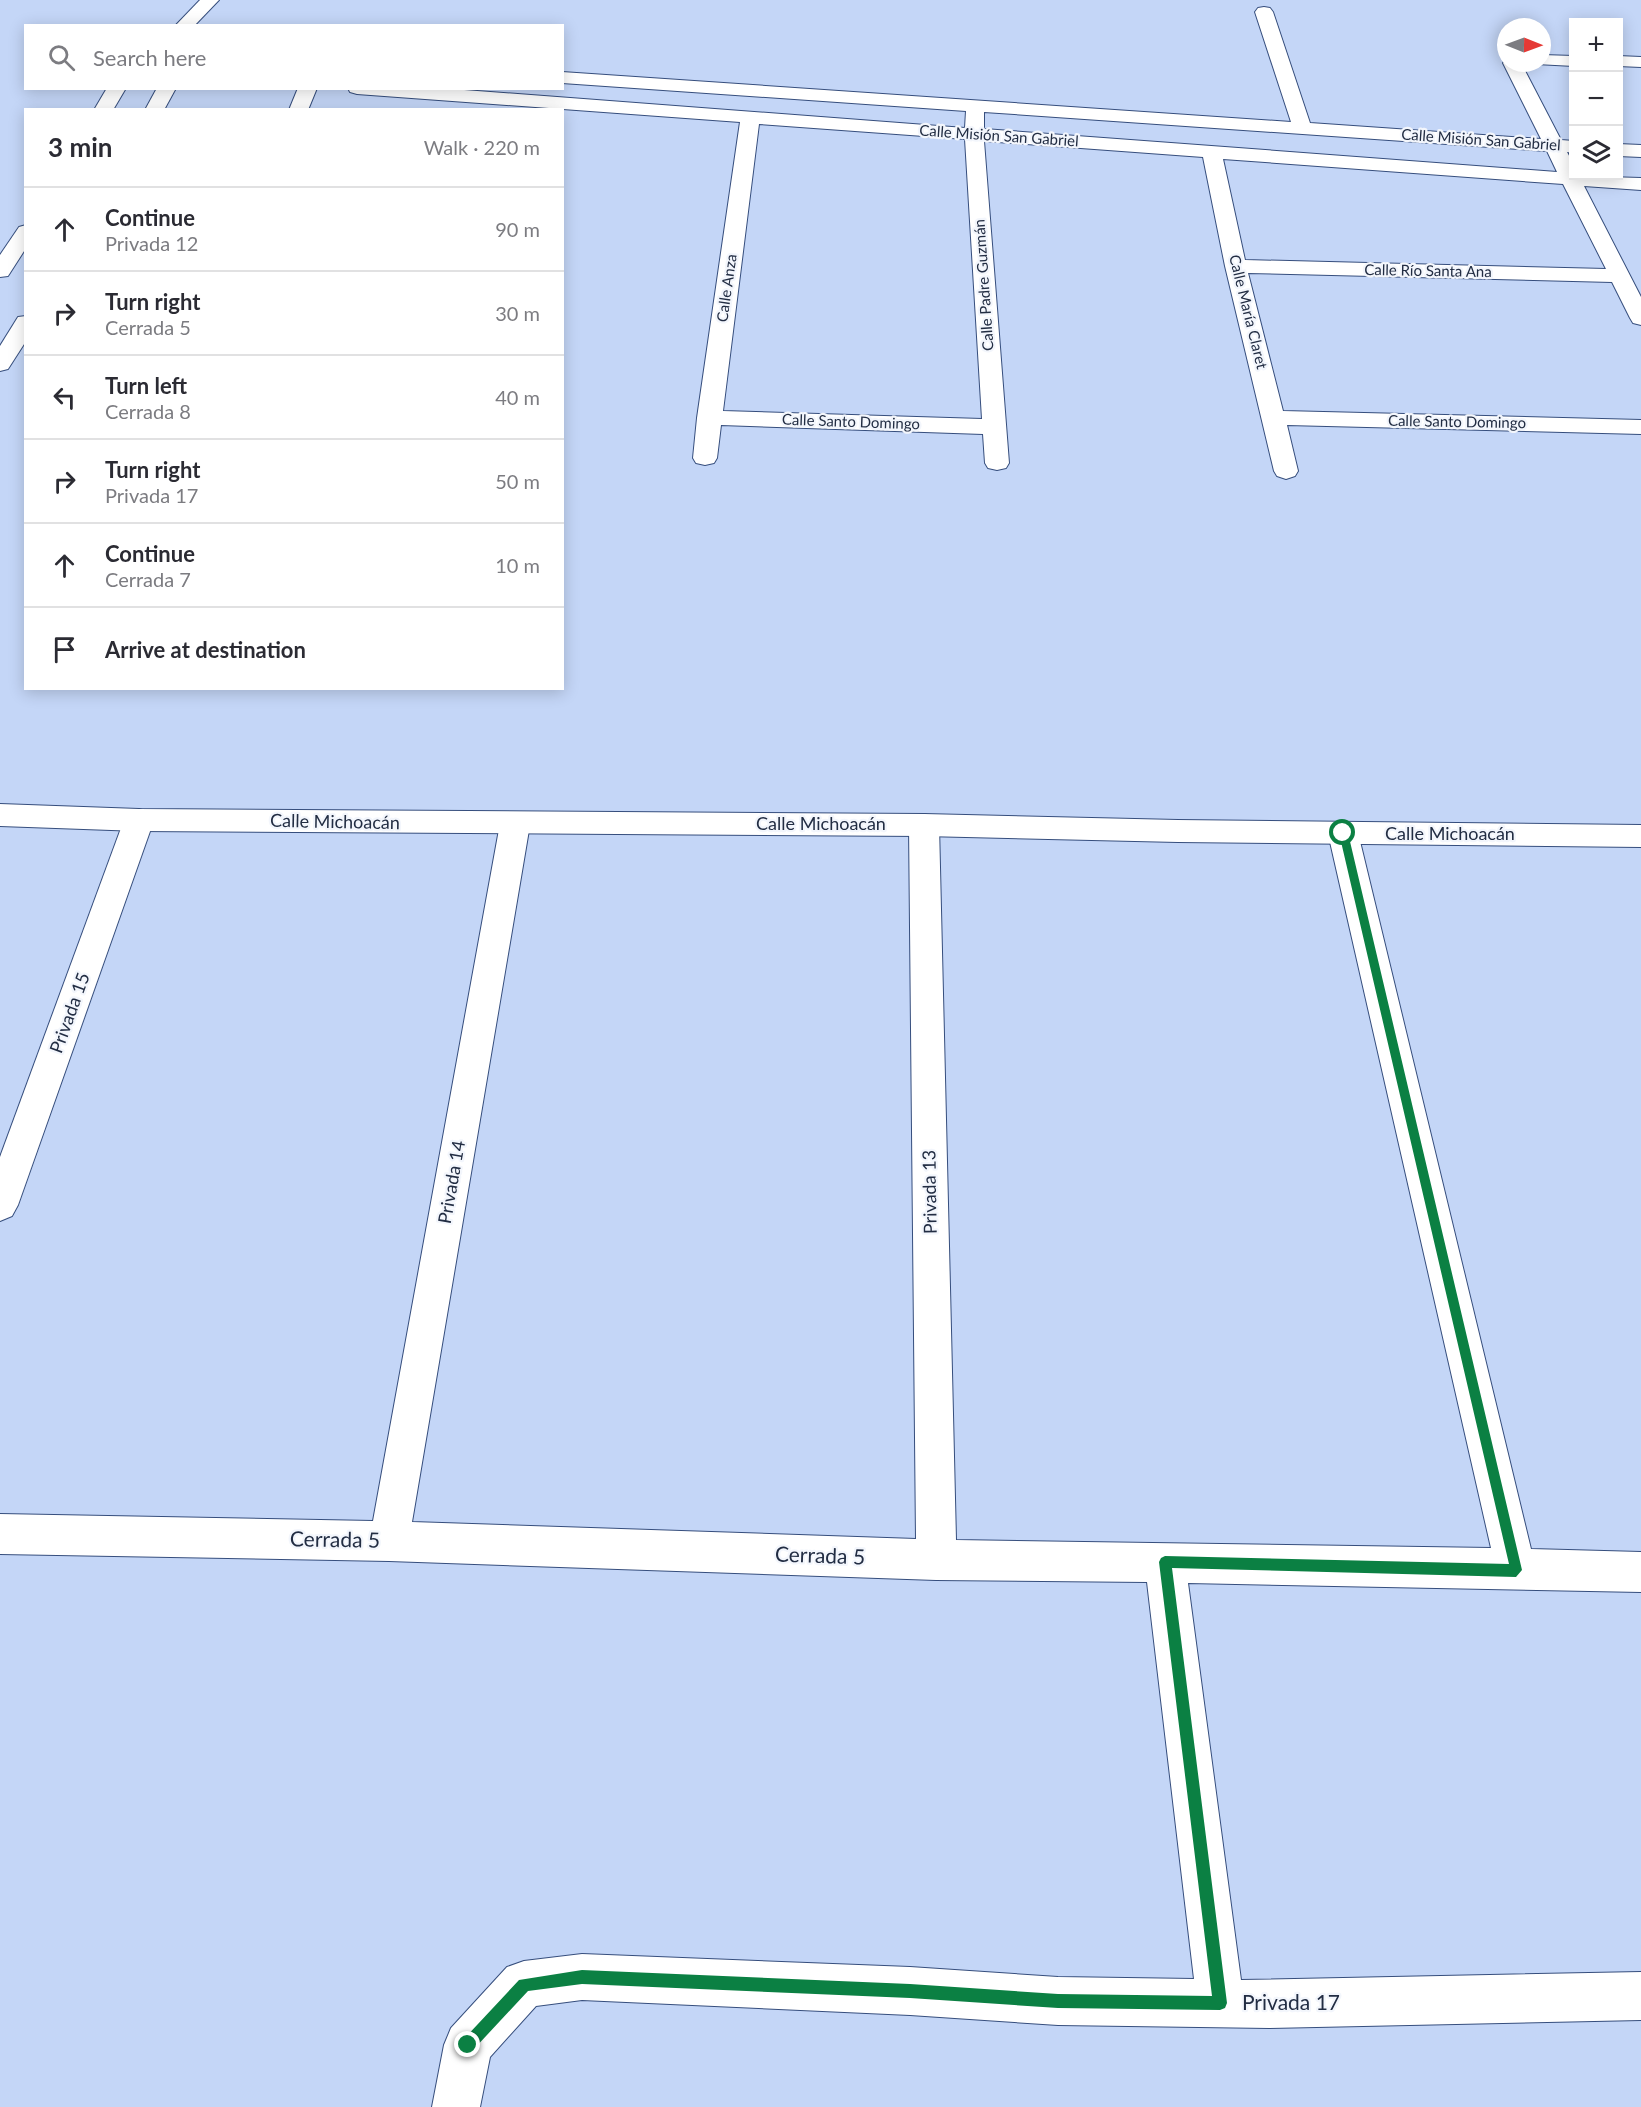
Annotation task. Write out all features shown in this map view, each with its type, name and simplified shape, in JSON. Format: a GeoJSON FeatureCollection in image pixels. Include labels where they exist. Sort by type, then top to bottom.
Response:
{"type":"FeatureCollection","features":[{"type":"Feature","properties":{"kind":"street"},"geometry":{"type":"LineString","coordinates":[[185,24],[210,0]]}},
{"type":"Feature","properties":{"kind":"street"},"geometry":{"type":"LineString","coordinates":[[1264,12],[1302,127]]}},
{"type":"Feature","properties":{"kind":"street"},"geometry":{"type":"LineString","coordinates":[[1551,60],[1569,61]]}},
{"type":"Feature","properties":{"kind":"street"},"geometry":{"type":"LineString","coordinates":[[1623,61],[1641,62]]}},
{"type":"Feature","properties":{"kind":"street"},"geometry":{"type":"LineString","coordinates":[[1518,72],[1565,146],[1569,164]]}},
{"type":"Feature","properties":{"kind":"street","name":"Calle Misión San Gabriel"},"geometry":{"type":"LineString","coordinates":[[564,77],[1565,146]]}},
{"type":"Feature","properties":{"kind":"street"},"geometry":{"type":"LineString","coordinates":[[104,108],[116,90]]}},
{"type":"Feature","properties":{"kind":"street"},"geometry":{"type":"LineString","coordinates":[[155,108],[166,90]]}},
{"type":"Feature","properties":{"kind":"street"},"geometry":{"type":"LineString","coordinates":[[299,108],[307,90]]}},
{"type":"Feature","properties":{"kind":"street","name":"Calle Misión San Gabriel"},"geometry":{"type":"LineString","coordinates":[[387,90],[750,119],[1569,178]]}},
{"type":"Feature","properties":{"kind":"street","name":"Calle Padre Guzmán"},"geometry":{"type":"LineString","coordinates":[[975,107],[974,134],[997,463]]}},
{"type":"Feature","properties":{"kind":"street","name":"Calle Anza"},"geometry":{"type":"LineString","coordinates":[[705,458],[750,119]]}},
{"type":"Feature","properties":{"kind":"street"},"geometry":{"type":"LineString","coordinates":[[1623,150],[1641,151]]}},
{"type":"Feature","properties":{"kind":"street","name":"Calle María Claret"},"geometry":{"type":"LineString","coordinates":[[1212,152],[1236,266],[1286,471]]}},
{"type":"Feature","properties":{"kind":"street"},"geometry":{"type":"LineString","coordinates":[[1573,180],[1641,318]]}},
{"type":"Feature","properties":{"kind":"street","name":"Calle Misión San Gabriel"},"geometry":{"type":"LineString","coordinates":[[1595,180],[1641,184]]}},
{"type":"Feature","properties":{"kind":"street"},"geometry":{"type":"LineString","coordinates":[[0,271],[24,234]]}},
{"type":"Feature","properties":{"kind":"street","name":"Calle Río Santa Ana"},"geometry":{"type":"LineString","coordinates":[[1236,266],[1620,276]]}},
{"type":"Feature","properties":{"kind":"street"},"geometry":{"type":"LineString","coordinates":[[0,364],[24,325]]}},
{"type":"Feature","properties":{"kind":"street","name":"Calle Santo Domingo"},"geometry":{"type":"LineString","coordinates":[[709,418],[993,427]]}},
{"type":"Feature","properties":{"kind":"street","name":"Calle Santo Domingo"},"geometry":{"type":"LineString","coordinates":[[1274,418],[1641,427]]}},
{"type":"Feature","properties":{"kind":"street","name":"Calle Michoacán"},"geometry":{"type":"LineString","coordinates":[[0,815],[140,820],[924,825],[1641,836]]}},
{"type":"Feature","properties":{"kind":"street","name":"Privada 15"},"geometry":{"type":"LineString","coordinates":[[0,1206],[140,820]]}},
{"type":"Feature","properties":{"kind":"street","name":"Privada 14"},"geometry":{"type":"LineString","coordinates":[[389,1541],[514,824]]}},
{"type":"Feature","properties":{"kind":"street","name":"Privada 13"},"geometry":{"type":"LineString","coordinates":[[924,825],[936,1560]]}},
{"type":"Feature","properties":{"kind":"street"},"geometry":{"type":"LineString","coordinates":[[1343,833],[1516,1570]]}},
{"type":"Feature","properties":{"kind":"street","name":"Cerrada 5"},"geometry":{"type":"LineString","coordinates":[[0,1534],[389,1541],[936,1560],[1165,1562],[1641,1572]]}},
{"type":"Feature","properties":{"kind":"street"},"geometry":{"type":"LineString","coordinates":[[1165,1562],[1220,2003]]}},
{"type":"Feature","properties":{"kind":"street","name":"Privada 17"},"geometry":{"type":"LineString","coordinates":[[456,2107],[468,2045],[524,1984],[582,1977],[898,1991],[1058,2001],[1269,2004],[1641,1996]]}},
{"type":"Feature","properties":{"kind":"route"},"geometry":{"type":"LineString","coordinates":[[468,2045],[524,1984],[582,1977],[910,1991],[1058,2001],[1220,2003],[1165,1562],[1516,1570],[1343,833]]}}]}
